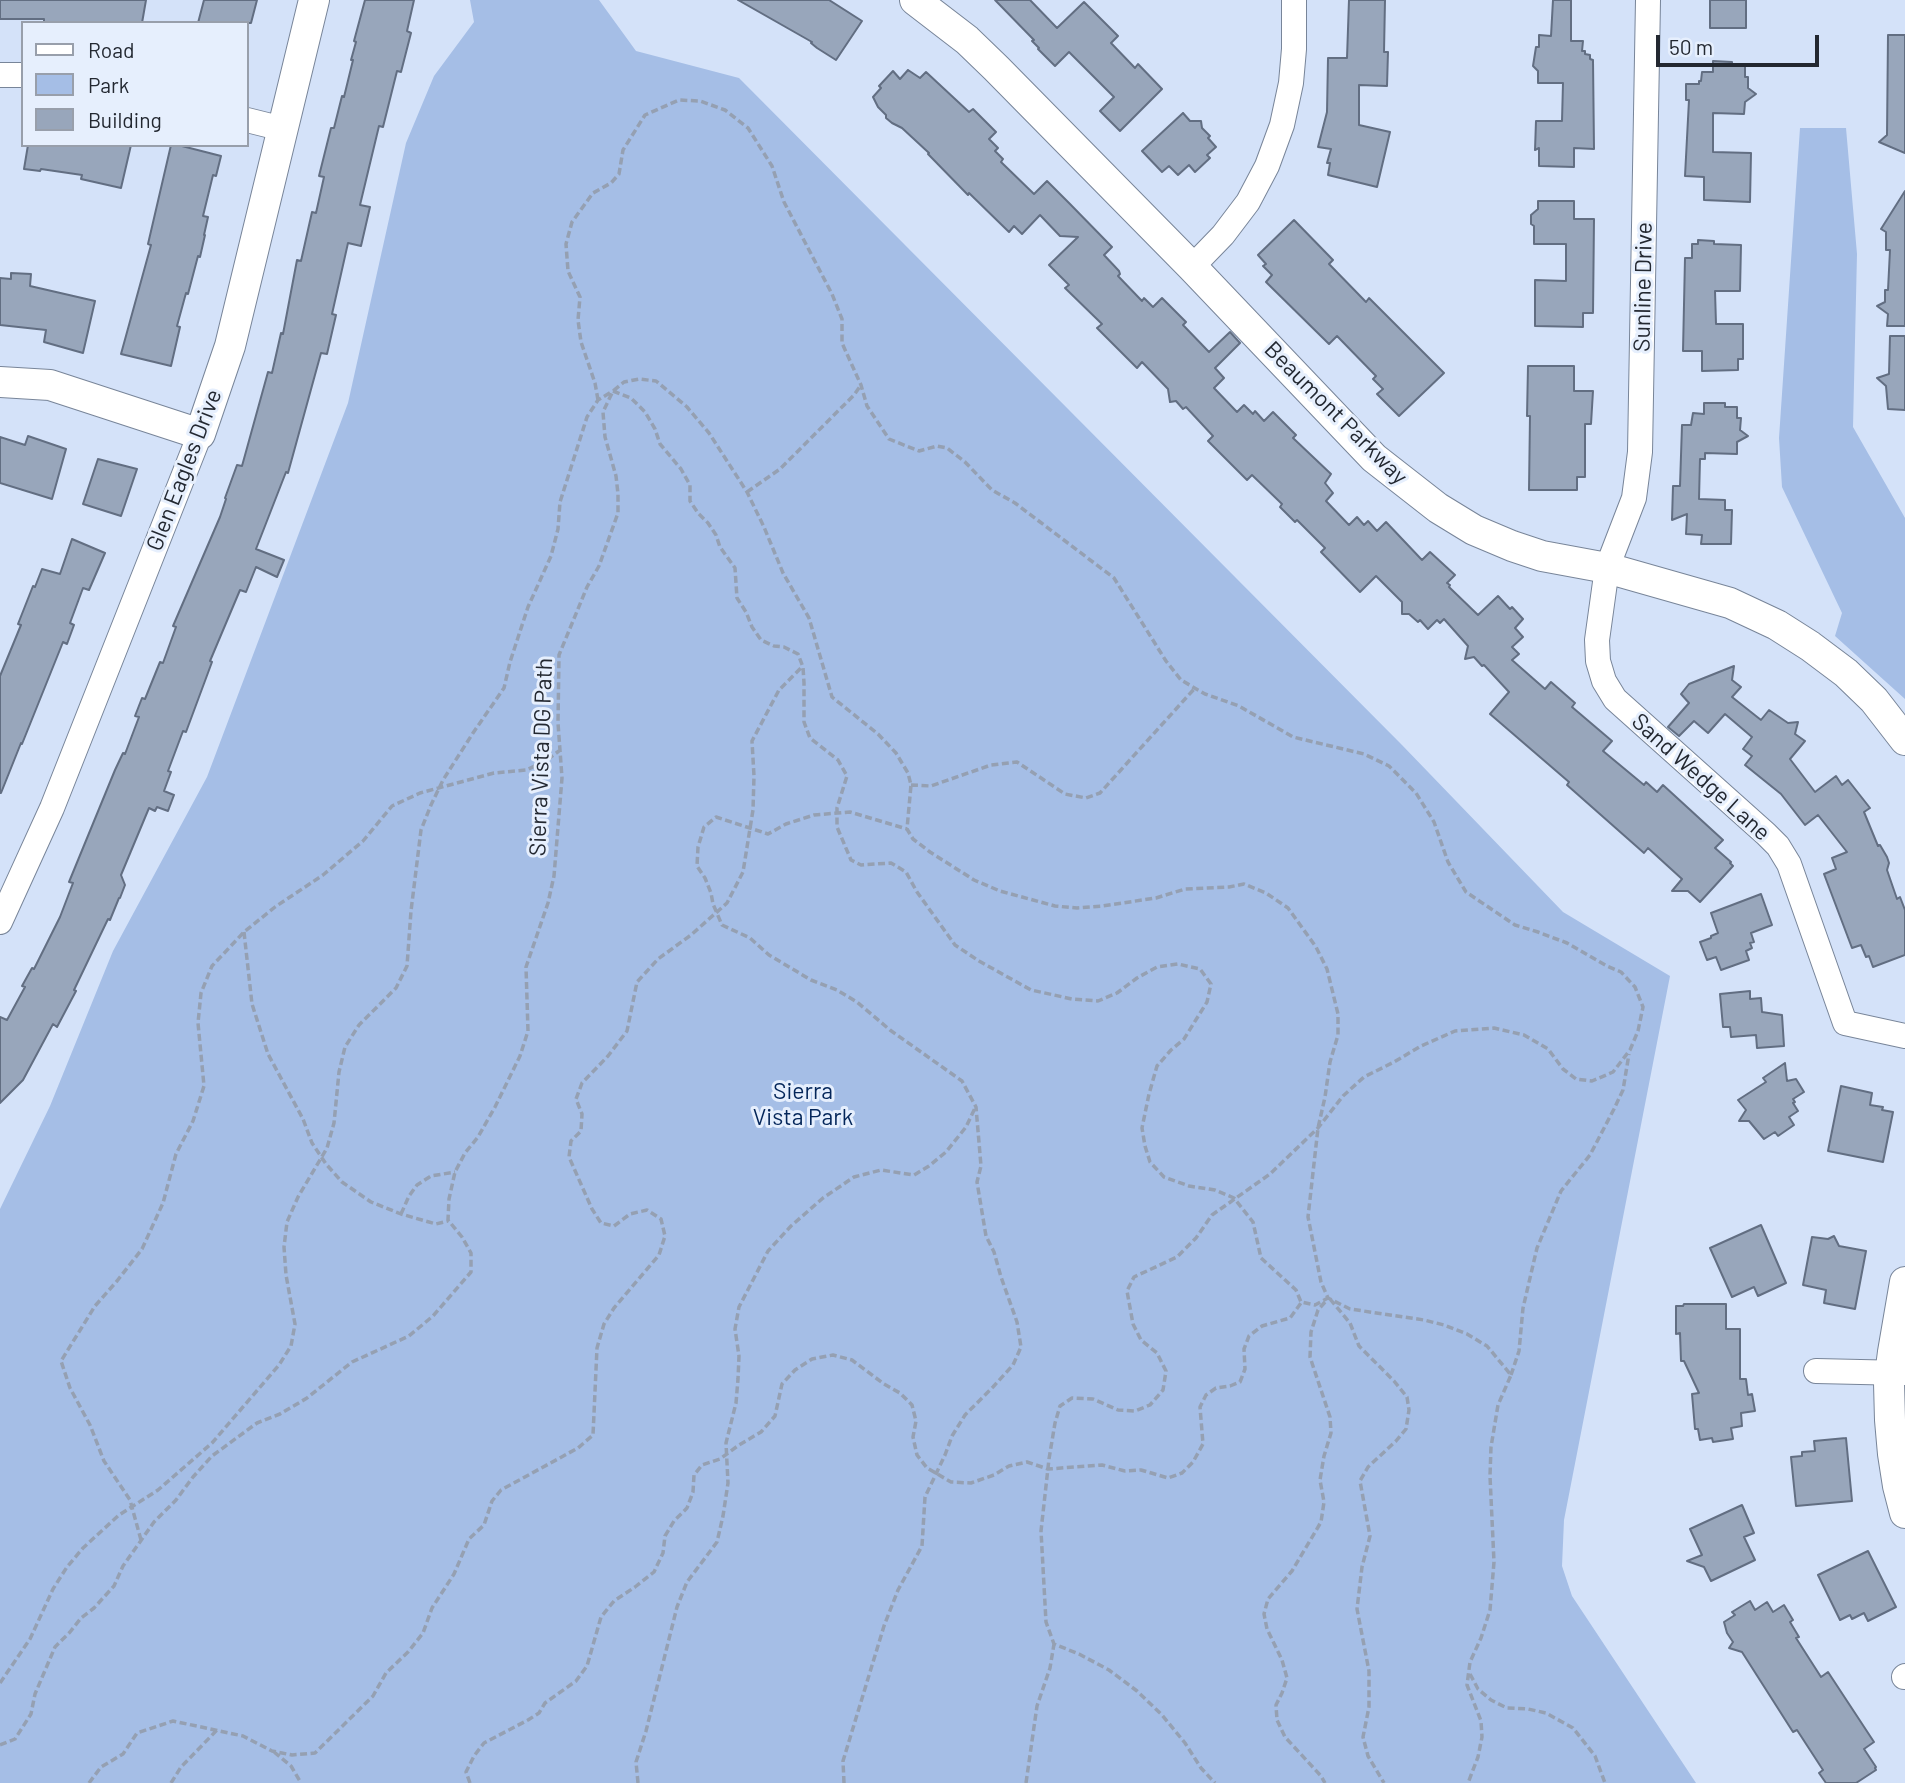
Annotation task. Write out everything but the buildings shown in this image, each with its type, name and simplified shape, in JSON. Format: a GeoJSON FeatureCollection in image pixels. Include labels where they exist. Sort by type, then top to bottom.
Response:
{"type":"FeatureCollection","features":[{"type":"Feature","properties":{"kind":"street","name":"Glen Eagles Drive"},"geometry":{"type":"LineString","coordinates":[[0,922],[52,808],[200,434],[230,346],[314,0]]}},
{"type":"Feature","properties":{"kind":"street","name":"Beaumont Parkway"},"geometry":{"type":"LineString","coordinates":[[915,0],[996,68],[1192,267],[1374,458],[1438,508],[1474,530],[1512,547],[1542,556],[1608,568],[1730,603],[1777,625],[1846,673],[1874,700],[1905,740]]}},
{"type":"Feature","properties":{"kind":"street"},"geometry":{"type":"LineString","coordinates":[[1192,267],[1223,235],[1248,202],[1267,166],[1282,125],[1291,83],[1294,0]]}},
{"type":"Feature","properties":{"kind":"street","name":"Sunline Drive"},"geometry":{"type":"LineString","coordinates":[[1608,568],[1634,498],[1640,452],[1648,0]]}},
{"type":"Feature","properties":{"kind":"street"},"geometry":{"type":"LineString","coordinates":[[0,75],[21,75]]}},
{"type":"Feature","properties":{"kind":"street"},"geometry":{"type":"LineString","coordinates":[[248,120],[283,129]]}},
{"type":"Feature","properties":{"kind":"street"},"geometry":{"type":"LineString","coordinates":[[0,382],[50,385],[200,434]]}},
{"type":"Feature","properties":{"kind":"street","name":"Sand Wedge Lane"},"geometry":{"type":"LineString","coordinates":[[1608,568],[1597,640],[1598,661],[1604,681],[1615,699],[1778,846],[1789,864],[1845,1023],[1905,1036]]}},
{"type":"Feature","properties":{"kind":"street"},"geometry":{"type":"LineString","coordinates":[[1905,1282],[1898,1373],[1889,1420],[1898,1486],[1905,1513]]}},
{"type":"Feature","properties":{"kind":"street"},"geometry":{"type":"LineString","coordinates":[[1816,1371],[1898,1373]]}},
{"type":"Feature","properties":{"kind":"path"},"geometry":{"type":"LineString","coordinates":[[598,400],[581,342],[578,320],[580,297],[568,271],[566,244],[572,222],[593,194],[611,183],[619,174],[622,150],[645,115],[679,100],[700,101],[725,110],[748,128],[772,166],[783,202],[832,294],[842,319],[842,342],[867,406],[888,439],[919,451],[937,446],[947,448],[965,461],[992,490],[1025,511],[1114,578],[1166,661],[1181,680],[1205,694],[1239,706],[1293,737],[1364,754],[1389,766],[1416,793],[1434,822],[1448,862],[1466,892],[1516,925],[1567,943],[1621,972],[1635,988],[1643,1007],[1638,1031],[1630,1050],[1623,1090],[1590,1155],[1562,1191],[1537,1248],[1523,1308],[1519,1351],[1497,1405],[1490,1476],[1494,1562],[1490,1610],[1470,1662],[1467,1685],[1481,1721],[1482,1737],[1468,1783]]}},
{"type":"Feature","properties":{"kind":"path"},"geometry":{"type":"LineString","coordinates":[[0,1683],[30,1639],[53,1589],[83,1548],[118,1515],[158,1490],[212,1443],[279,1365],[291,1346],[295,1324],[286,1275],[284,1247],[287,1222],[327,1147],[334,1123],[339,1072],[345,1047],[359,1025],[396,988],[407,966],[421,830],[439,788],[504,688],[528,607],[551,556],[558,529],[560,502],[587,417],[598,400],[624,382],[639,379],[656,381],[687,407],[709,433],[747,492],[783,573],[809,618],[832,697],[878,734],[896,752],[908,773],[911,785],[907,828],[913,839],[974,880],[1000,891],[1055,906],[1102,906],[1156,898],[1185,889],[1244,884],[1288,908],[1316,947],[1327,969],[1338,1014],[1338,1035],[1330,1062],[1318,1128],[1308,1217],[1321,1282],[1328,1298],[1350,1322],[1359,1346],[1407,1397],[1409,1410],[1406,1429],[1368,1467],[1360,1480],[1370,1536],[1362,1567],[1357,1609],[1369,1671],[1368,1707],[1363,1737],[1368,1756],[1384,1783]]}},
{"type":"Feature","properties":{"kind":"path"},"geometry":{"type":"LineString","coordinates":[[747,492],[780,469],[861,385]]}},
{"type":"Feature","properties":{"kind":"path"},"geometry":{"type":"LineString","coordinates":[[612,391],[631,398],[645,412],[660,444],[681,469],[690,485],[690,501],[708,523],[735,568],[737,598],[761,640],[798,654],[803,667],[804,722],[810,738],[838,760],[848,776],[837,808],[837,827],[851,860],[861,865],[891,863],[906,872],[955,945],[1031,990],[1072,999],[1098,1001],[1117,993],[1157,967],[1178,964],[1200,969],[1211,984],[1207,1002],[1184,1039],[1157,1066],[1142,1128],[1145,1146],[1150,1162],[1164,1177],[1189,1186],[1215,1190],[1234,1198],[1253,1222],[1261,1258],[1296,1290],[1301,1302]]}},
{"type":"Feature","properties":{"kind":"path","name":"Sierra Vista DG Path"},"geometry":{"type":"LineString","coordinates":[[448,1220],[449,1199],[456,1172],[500,1098],[520,1056],[528,1031],[526,967],[548,903],[554,876],[562,778],[557,695],[559,655],[587,587],[599,566],[618,513],[616,476],[605,437],[603,412],[612,391]]}},
{"type":"Feature","properties":{"kind":"path"},"geometry":{"type":"LineString","coordinates":[[272,1751],[292,1755],[315,1753],[356,1713],[373,1696],[386,1673],[423,1633],[432,1608],[454,1574],[469,1539],[484,1525],[492,1501],[501,1490],[578,1448],[593,1435],[597,1349],[604,1324],[614,1308],[659,1255],[664,1236],[661,1219],[647,1210],[630,1214],[614,1226],[601,1223],[592,1209],[569,1157],[571,1141],[582,1131],[582,1114],[576,1099],[582,1083],[627,1031],[637,982],[658,959],[691,935],[727,903],[743,872],[753,810],[752,741],[779,690],[803,667]]}},
{"type":"Feature","properties":{"kind":"path"},"geometry":{"type":"LineString","coordinates":[[911,785],[930,786],[991,765],[1017,762],[1065,794],[1086,799],[1100,793],[1195,688]]}},
{"type":"Feature","properties":{"kind":"path"},"geometry":{"type":"LineString","coordinates":[[141,1540],[130,1500],[104,1461],[90,1425],[70,1388],[61,1361],[95,1306],[142,1249],[163,1203],[176,1154],[193,1121],[204,1086],[198,1023],[201,993],[212,966],[244,933],[275,907],[323,875],[363,841],[391,806],[421,793],[494,773],[526,770],[559,751]]}},
{"type":"Feature","properties":{"kind":"path"},"geometry":{"type":"LineString","coordinates":[[844,1783],[844,1761],[884,1626],[898,1590],[922,1546],[925,1497],[946,1455],[952,1436],[965,1415],[1013,1365],[1021,1347],[1017,1322],[1000,1277],[994,1252],[986,1236],[977,1182],[981,1166],[976,1107],[962,1081],[890,1030],[857,1002],[837,990],[811,980],[769,954],[750,938],[722,925],[705,878],[697,866],[698,847],[704,827],[716,817],[768,834],[786,824],[814,815],[850,812],[907,828]]}},
{"type":"Feature","properties":{"kind":"path"},"geometry":{"type":"LineString","coordinates":[[0,1745],[15,1739],[32,1714],[35,1695],[55,1647],[80,1618],[94,1608],[114,1586],[123,1566],[154,1522],[212,1456],[257,1423],[280,1414],[307,1398],[352,1362],[409,1336],[432,1316],[471,1272],[471,1254],[448,1220],[436,1224],[372,1202],[342,1182],[321,1158],[268,1054],[252,1004],[244,933]]}},
{"type":"Feature","properties":{"kind":"path"},"geometry":{"type":"LineString","coordinates":[[1026,1783],[1037,1706],[1054,1644],[1046,1622],[1041,1531],[1048,1469],[1060,1406],[1072,1398],[1093,1399],[1118,1409],[1135,1411],[1150,1405],[1163,1390],[1166,1371],[1157,1353],[1141,1340],[1133,1324],[1127,1291],[1134,1277],[1177,1257],[1196,1238],[1212,1216],[1270,1174],[1318,1128],[1343,1096],[1364,1077],[1421,1046],[1455,1031],[1494,1028],[1524,1035],[1548,1049],[1563,1069],[1576,1079],[1592,1081],[1613,1072],[1630,1050]]}},
{"type":"Feature","properties":{"kind":"path"},"geometry":{"type":"LineString","coordinates":[[638,1783],[636,1762],[677,1606],[687,1581],[717,1542],[727,1483],[726,1443],[736,1403],[739,1356],[735,1329],[739,1307],[768,1251],[823,1198],[854,1177],[881,1170],[914,1175],[946,1152],[966,1127],[976,1107]]}},
{"type":"Feature","properties":{"kind":"path"},"geometry":{"type":"LineString","coordinates":[[401,1214],[417,1185],[430,1176],[456,1172]]}},
{"type":"Feature","properties":{"kind":"path"},"geometry":{"type":"LineString","coordinates":[[1328,1298],[1350,1309],[1424,1320],[1467,1334],[1487,1346],[1511,1375]]}},
{"type":"Feature","properties":{"kind":"path"},"geometry":{"type":"LineString","coordinates":[[1301,1302],[1315,1306],[1328,1298]]}},
{"type":"Feature","properties":{"kind":"path"},"geometry":{"type":"LineString","coordinates":[[1325,1783],[1285,1737],[1278,1720],[1276,1706],[1287,1678],[1264,1614],[1268,1599],[1292,1571],[1321,1522],[1324,1502],[1320,1480],[1331,1433],[1330,1417],[1310,1357],[1311,1332],[1318,1310],[1328,1298]]}},
{"type":"Feature","properties":{"kind":"path"},"geometry":{"type":"LineString","coordinates":[[470,1783],[466,1772],[484,1743],[539,1713],[545,1703],[576,1681],[587,1666],[601,1618],[614,1601],[654,1572],[663,1553],[665,1536],[674,1521],[687,1508],[693,1492],[694,1475],[702,1465],[720,1459],[761,1432],[775,1416],[782,1384],[795,1370],[812,1359],[833,1354],[852,1360],[900,1393],[912,1405],[916,1421],[914,1437],[917,1455],[927,1468],[951,1482],[971,1483],[1009,1466],[1027,1462],[1048,1469],[1102,1465],[1125,1471],[1141,1470],[1168,1478],[1182,1473],[1193,1462],[1203,1444],[1200,1407],[1206,1395],[1216,1388],[1230,1387],[1240,1382],[1245,1369],[1244,1349],[1249,1336],[1262,1326],[1290,1318],[1301,1302]]}},
{"type":"Feature","properties":{"kind":"path"},"geometry":{"type":"LineString","coordinates":[[1054,1644],[1110,1670],[1137,1691],[1163,1715],[1215,1783]]}},
{"type":"Feature","properties":{"kind":"path"},"geometry":{"type":"LineString","coordinates":[[1468,1673],[1478,1689],[1491,1700],[1507,1708],[1546,1713],[1573,1728],[1595,1756],[1605,1783]]}},
{"type":"Feature","properties":{"kind":"path"},"geometry":{"type":"LineString","coordinates":[[89,1783],[101,1767],[123,1754],[137,1733],[173,1721],[243,1736],[272,1751],[291,1766],[301,1783]]}},
{"type":"Feature","properties":{"kind":"path"},"geometry":{"type":"LineString","coordinates":[[171,1783],[180,1767],[218,1729]]}},
{"type":"Feature","properties":{"kind":"green space","name":"Sierra Vista Park"},"geometry":{"type":"Polygon","coordinates":[[[470,0],[599,0],[636,51],[739,78],[1402,745],[1563,912],[1670,976],[1564,1520],[1562,1566],[1572,1596],[1696,1783],[0,1783],[0,1209],[50,1106],[113,951],[207,777],[348,403],[406,143],[434,76],[474,22],[470,0]]]}},
{"type":"Feature","properties":{"kind":"green space"},"geometry":{"type":"Polygon","coordinates":[[[1800,128],[1846,128],[1857,254],[1853,427],[1905,518],[1905,699],[1835,636],[1842,613],[1782,487],[1779,438],[1800,128]]]}}]}
